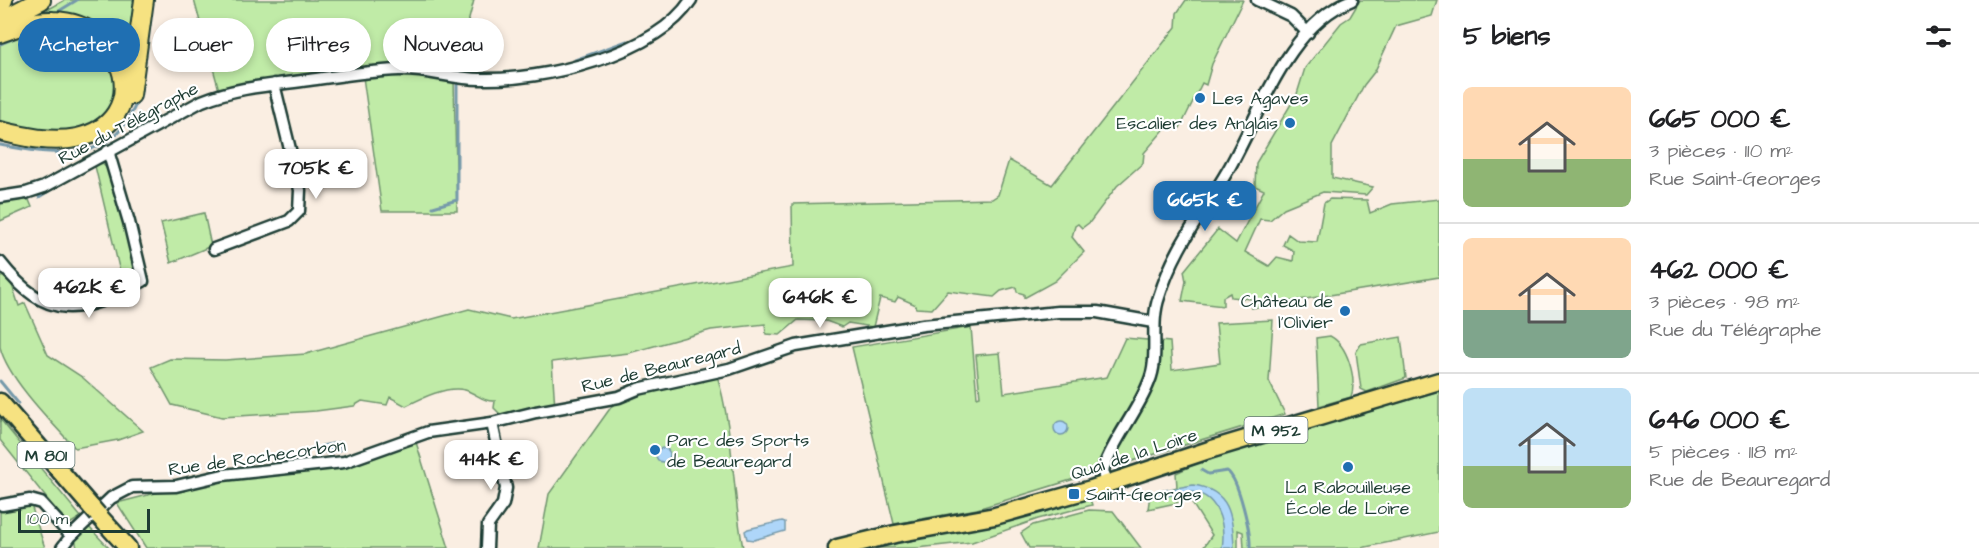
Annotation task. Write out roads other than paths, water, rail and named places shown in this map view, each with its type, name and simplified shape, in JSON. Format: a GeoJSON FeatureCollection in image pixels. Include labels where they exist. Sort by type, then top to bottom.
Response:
{"type":"FeatureCollection","features":[{"type":"Feature","properties":{"kind":"highway"},"geometry":{"type":"LineString","coordinates":[[0,21],[41,0]]}},
{"type":"Feature","properties":{"kind":"highway"},"geometry":{"type":"LineString","coordinates":[[0,137],[65,146],[94,139],[111,128],[123,113],[131,95],[144,0]]}},
{"type":"Feature","properties":{"kind":"highway"},"geometry":{"type":"LineString","coordinates":[[0,33],[45,21],[81,26],[97,34],[115,53],[122,67],[124,85],[120,102],[112,116],[99,129],[83,136],[45,139],[0,131]]}},
{"type":"Feature","properties":{"kind":"main road","name":"Quai de la Loire"},"geometry":{"type":"LineString","coordinates":[[837,548],[895,534],[995,516],[1106,485],[1209,450],[1439,381]]}},
{"type":"Feature","properties":{"kind":"main road","name":"M 801"},"geometry":{"type":"LineString","coordinates":[[0,402],[128,548]]}},
{"type":"Feature","properties":{"kind":"main road","name":"M 801"},"geometry":{"type":"LineString","coordinates":[[110,528],[120,548]]}},
{"type":"Feature","properties":{"kind":"street","name":"Rue du Télégraphe"},"geometry":{"type":"LineString","coordinates":[[0,197],[26,194],[44,187],[217,95],[274,84],[399,70],[430,71],[482,80],[562,69],[638,44],[667,26],[691,0]]}},
{"type":"Feature","properties":{"kind":"street"},"geometry":{"type":"LineString","coordinates":[[1257,0],[1292,16],[1308,33]]}},
{"type":"Feature","properties":{"kind":"street"},"geometry":{"type":"LineString","coordinates":[[1106,485],[1104,467],[1152,374],[1153,322],[1165,278],[1178,247],[1231,164],[1272,83],[1308,33],[1346,1]]}},
{"type":"Feature","properties":{"kind":"street"},"geometry":{"type":"LineString","coordinates":[[214,249],[289,220],[299,211],[300,190],[274,84]]}},
{"type":"Feature","properties":{"kind":"street"},"geometry":{"type":"LineString","coordinates":[[0,262],[33,297],[58,306],[79,306],[111,297],[143,281],[129,222],[108,151]]}},
{"type":"Feature","properties":{"kind":"street","name":"Rue de Beauregard"},"geometry":{"type":"LineString","coordinates":[[494,422],[619,397],[638,389],[729,369],[796,346],[923,325],[1076,311],[1097,312],[1153,322]]}},
{"type":"Feature","properties":{"kind":"street"},"geometry":{"type":"LineString","coordinates":[[487,548],[488,525],[503,504],[506,488],[497,457],[494,422]]}},
{"type":"Feature","properties":{"kind":"street","name":"Rue de Rochecorbon"},"geometry":{"type":"LineString","coordinates":[[62,548],[71,536],[111,498],[132,487],[166,487],[223,475],[344,462],[428,432],[494,422]]}},
{"type":"Feature","properties":{"kind":"street"},"geometry":{"type":"LineString","coordinates":[[2,505],[30,500],[41,502],[71,536]]}},
{"type":"Feature","properties":{"kind":"water"},"geometry":{"type":"Polygon","coordinates":[[[1058,421],[1064,421],[1068,428],[1064,435],[1058,435],[1054,431],[1054,425],[1058,421]]]}},
{"type":"Feature","properties":{"kind":"water"},"geometry":{"type":"Polygon","coordinates":[[[339,442],[340,451],[323,453],[322,445],[339,442]]]}},
{"type":"Feature","properties":{"kind":"water"},"geometry":{"type":"Polygon","coordinates":[[[663,448],[668,450],[670,455],[668,460],[663,462],[658,460],[656,455],[658,450],[663,448]]]}},
{"type":"Feature","properties":{"kind":"water"},"geometry":{"type":"Polygon","coordinates":[[[1193,485],[1215,492],[1227,506],[1232,525],[1234,548],[1222,548],[1221,519],[1206,497],[1187,492],[1154,497],[1153,492],[1193,485]]]}},
{"type":"Feature","properties":{"kind":"water"},"geometry":{"type":"Polygon","coordinates":[[[785,522],[785,531],[754,540],[747,539],[745,531],[748,529],[785,522]]]}},
{"type":"Feature","properties":{"kind":"waterway"},"geometry":{"type":"LineString","coordinates":[[59,11],[77,0]]}},
{"type":"Feature","properties":{"kind":"waterway"},"geometry":{"type":"LineString","coordinates":[[0,44],[18,36]]}},
{"type":"Feature","properties":{"kind":"waterway"},"geometry":{"type":"LineString","coordinates":[[575,60],[627,41]]}},
{"type":"Feature","properties":{"kind":"waterway"},"geometry":{"type":"LineString","coordinates":[[281,78],[311,74]]}},
{"type":"Feature","properties":{"kind":"waterway"},"geometry":{"type":"LineString","coordinates":[[433,207],[457,200],[457,85]]}},
{"type":"Feature","properties":{"kind":"waterway"},"geometry":{"type":"LineString","coordinates":[[0,145],[63,153],[99,146],[115,136],[128,120],[138,98]]}},
{"type":"Feature","properties":{"kind":"waterway"},"geometry":{"type":"LineString","coordinates":[[39,197],[52,189]]}},
{"type":"Feature","properties":{"kind":"waterway"},"geometry":{"type":"LineString","coordinates":[[0,381],[18,403]]}},
{"type":"Feature","properties":{"kind":"waterway"},"geometry":{"type":"LineString","coordinates":[[1201,470],[1208,474],[1227,471],[1231,476],[1243,507],[1249,531],[1250,548]]}},
{"type":"Feature","properties":{"kind":"place","name":"Les Agaves"},"geometry":{"type":"Point","coordinates":[1200,98]}},
{"type":"Feature","properties":{"kind":"place","name":"Escalier des Anglais"},"geometry":{"type":"Point","coordinates":[1290,123]}},
{"type":"Feature","properties":{"kind":"place","name":"Château de l'Olivier"},"geometry":{"type":"Point","coordinates":[1345,311]}},
{"type":"Feature","properties":{"kind":"place","name":"Parc des Sports de Beauregard"},"geometry":{"type":"Point","coordinates":[655,450]}},
{"type":"Feature","properties":{"kind":"place","name":"La Rabouilleuse École de Loire"},"geometry":{"type":"Point","coordinates":[1348,467]}},
{"type":"Feature","properties":{"kind":"place","name":"Saint-Georges"},"geometry":{"type":"Point","coordinates":[1074,494]}}]}
